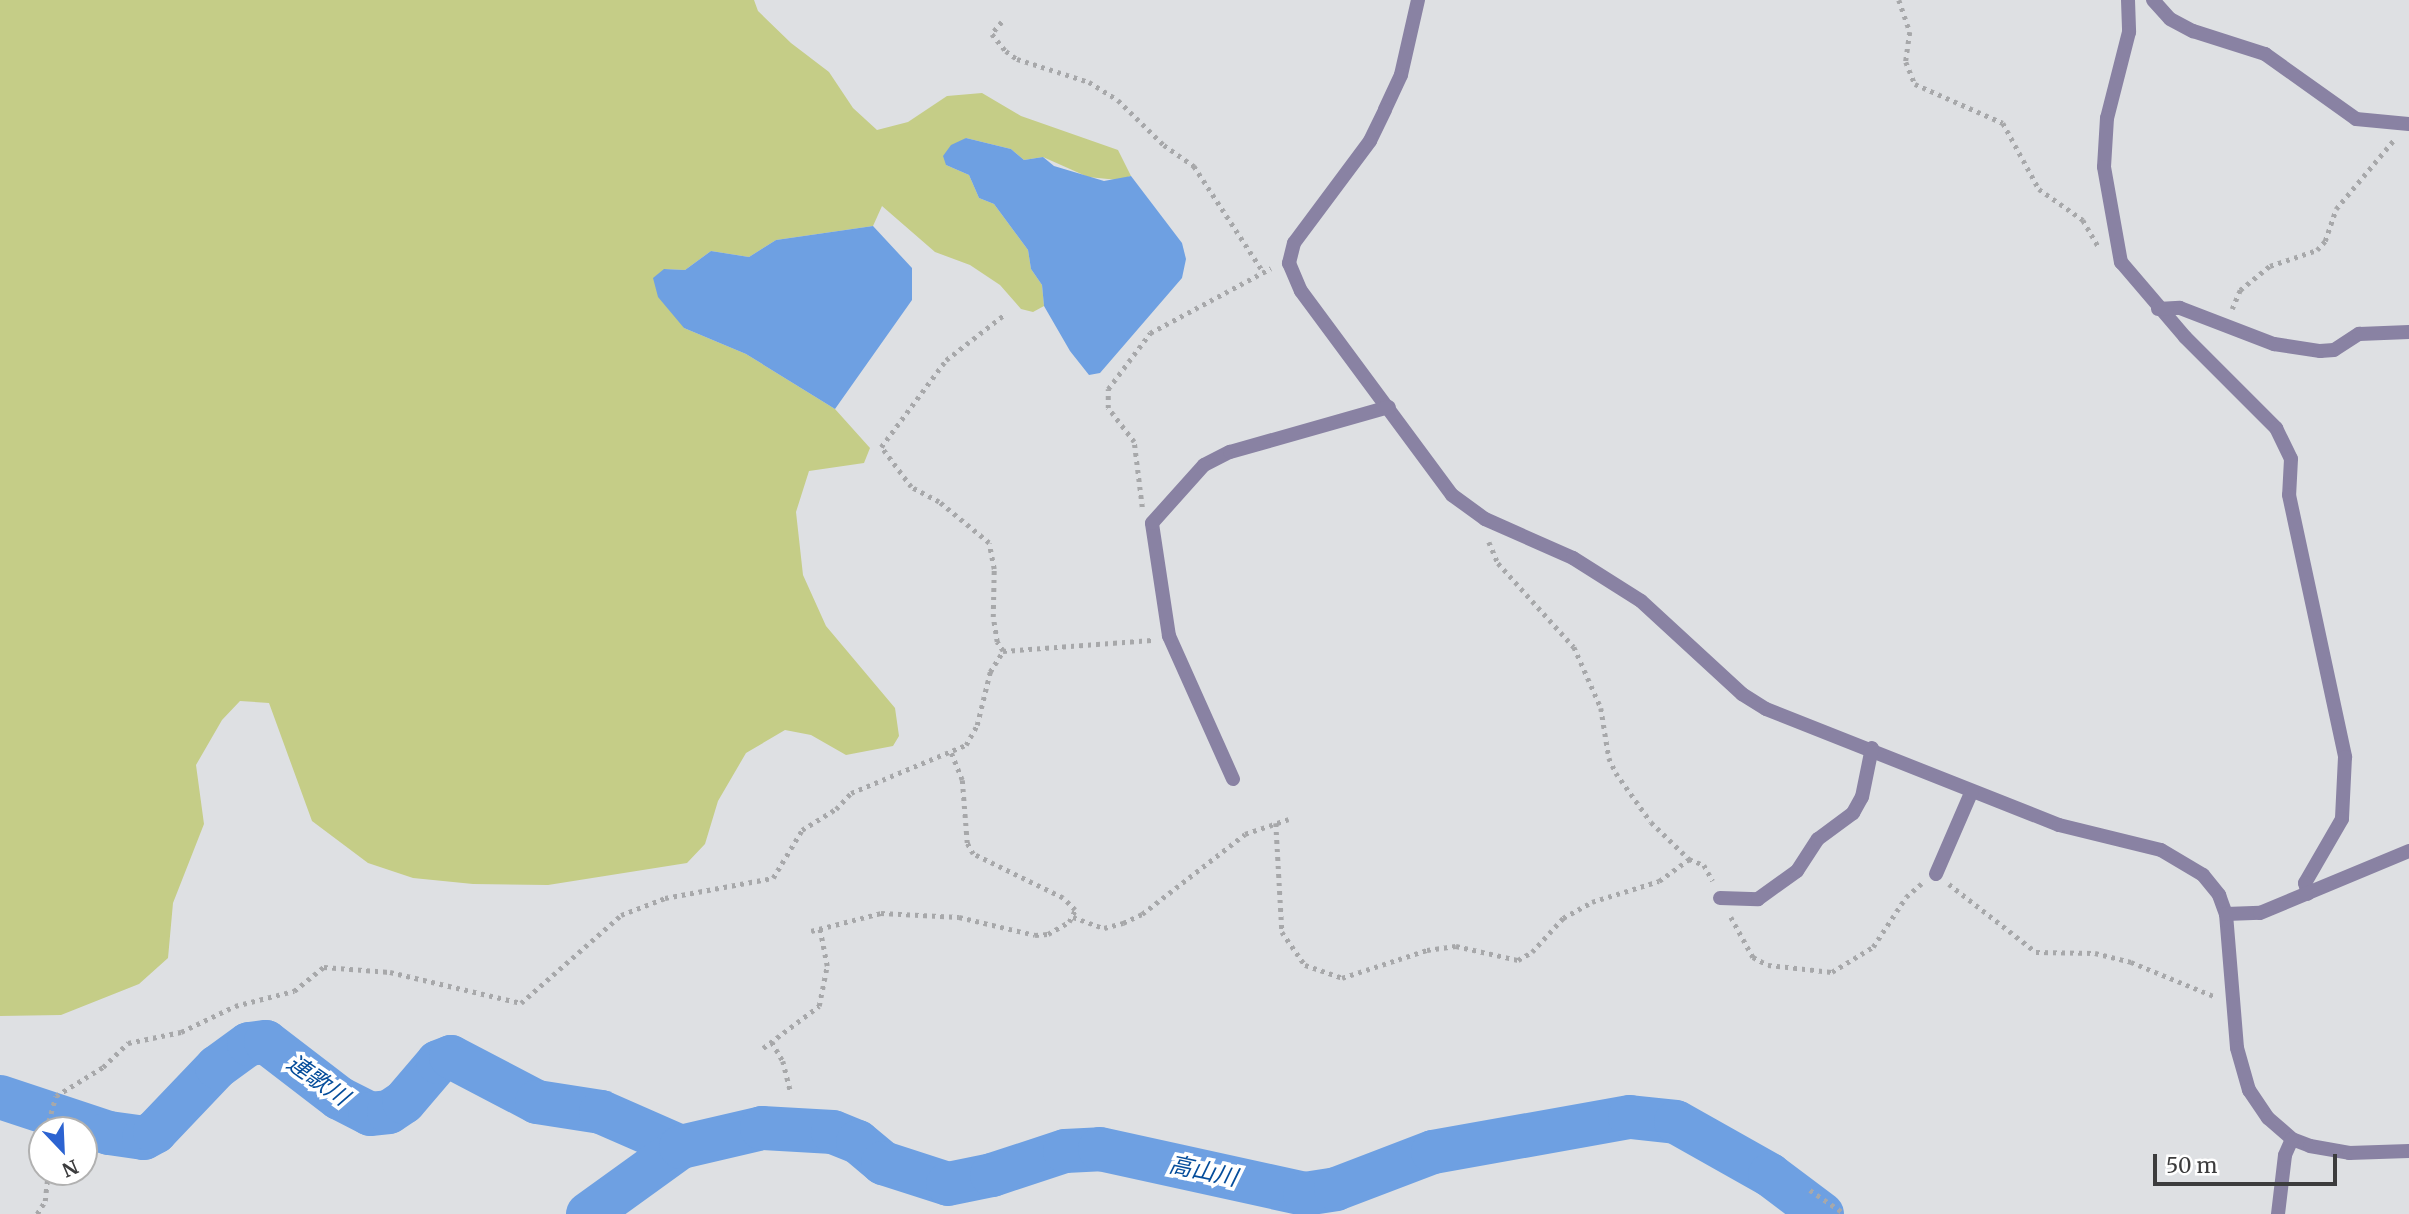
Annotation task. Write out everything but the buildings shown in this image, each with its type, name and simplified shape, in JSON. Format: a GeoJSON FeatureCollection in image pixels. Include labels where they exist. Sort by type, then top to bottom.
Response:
{"type":"FeatureCollection","features":[{"type":"Feature","properties":{"kind":"street"},"geometry":{"type":"LineString","coordinates":[[1418,0],[1401,75],[1370,141],[1294,243],[1289,263],[1301,291],[1452,495],[1485,519],[1573,558],[1641,601],[1742,694],[1766,709],[1872,748],[2059,825],[2161,850],[2203,875],[2219,895],[2226,914],[2231,1000],[2249,1090],[2292,1139],[2349,1153],[2409,1151]]}},
{"type":"Feature","properties":{"kind":"street"},"geometry":{"type":"LineString","coordinates":[[2128,0],[2129,32],[2106,118],[2104,167],[2121,262],[2133,281],[2150,293],[2158,309],[2276,428],[2291,459],[2289,495],[2345,757],[2342,819],[2305,883],[2308,894]]}},
{"type":"Feature","properties":{"kind":"street"},"geometry":{"type":"LineString","coordinates":[[2153,0],[2170,19],[2193,31],[2265,54],[2356,119],[2405,129]]}},
{"type":"Feature","properties":{"kind":"street"},"geometry":{"type":"LineString","coordinates":[[2158,309],[2180,308],[2274,344],[2320,351],[2334,350],[2359,334],[2409,332]]}},
{"type":"Feature","properties":{"kind":"street"},"geometry":{"type":"LineString","coordinates":[[1233,779],[1169,636],[1152,523],[1205,465],[1230,452],[1389,407]]}},
{"type":"Feature","properties":{"kind":"street"},"geometry":{"type":"LineString","coordinates":[[1720,898],[1758,899],[1797,871],[1818,839],[1853,813],[1862,797],[1872,748]]}},
{"type":"Feature","properties":{"kind":"street"},"geometry":{"type":"LineString","coordinates":[[1936,874],[1972,791]]}},
{"type":"Feature","properties":{"kind":"street"},"geometry":{"type":"LineString","coordinates":[[2226,914],[2260,913],[2409,850]]}},
{"type":"Feature","properties":{"kind":"street"},"geometry":{"type":"LineString","coordinates":[[2278,1214],[2285,1155],[2292,1139]]}},
{"type":"Feature","properties":{"kind":"path"},"geometry":{"type":"LineString","coordinates":[[1899,0],[1910,32],[1906,62],[1915,84],[2003,123],[2039,189],[2083,220],[2104,253],[2121,262]]}},
{"type":"Feature","properties":{"kind":"path"},"geometry":{"type":"LineString","coordinates":[[1002,22],[992,34],[1006,51],[1017,59],[1089,82],[1118,100],[1164,145],[1194,166],[1262,271]]}},
{"type":"Feature","properties":{"kind":"path"},"geometry":{"type":"LineString","coordinates":[[2224,323],[2240,290],[2252,278],[2285,258],[2317,250],[2325,241],[2336,209],[2369,165],[2405,129]]}},
{"type":"Feature","properties":{"kind":"path"},"geometry":{"type":"LineString","coordinates":[[1152,523],[1142,513],[1134,442],[1108,408],[1108,389],[1150,333],[1248,284],[1262,271],[1289,263]]}},
{"type":"Feature","properties":{"kind":"path"},"geometry":{"type":"LineString","coordinates":[[1003,651],[997,642],[993,617],[994,569],[989,542],[939,502],[911,487],[881,447],[946,360],[1004,314]]}},
{"type":"Feature","properties":{"kind":"path"},"geometry":{"type":"LineString","coordinates":[[1485,519],[1498,563],[1574,647],[1601,708],[1608,758],[1616,773],[1651,822],[1689,859],[1704,865],[1753,957],[1768,965],[1832,972],[1873,947],[1906,897],[1936,874],[2036,952],[2095,953],[2132,962],[2210,996],[2231,1000]]}},
{"type":"Feature","properties":{"kind":"path"},"geometry":{"type":"LineString","coordinates":[[49,1116],[52,1103],[128,1043],[181,1032],[235,1006],[294,991],[324,967],[390,972],[520,1003],[621,915],[665,898],[773,878],[802,830],[851,793],[951,753],[971,739],[990,671],[1003,651],[1015,647],[1122,645],[1169,636]]}},
{"type":"Feature","properties":{"kind":"path"},"geometry":{"type":"LineString","coordinates":[[811,931],[857,916],[913,913],[959,917],[1035,935],[1048,934],[1073,917],[1074,910],[1063,898],[973,854],[967,843],[962,780],[951,753]]}},
{"type":"Feature","properties":{"kind":"path"},"geometry":{"type":"LineString","coordinates":[[1073,917],[1104,928],[1123,923],[1142,914],[1245,834],[1289,819]]}},
{"type":"Feature","properties":{"kind":"path"},"geometry":{"type":"LineString","coordinates":[[1276,823],[1282,932],[1305,965],[1342,978],[1427,950],[1456,946],[1518,960],[1532,952],[1563,918],[1592,902],[1660,881],[1689,859]]}},
{"type":"Feature","properties":{"kind":"path"},"geometry":{"type":"LineString","coordinates":[[763,1048],[819,1006],[827,966],[820,929]]}},
{"type":"Feature","properties":{"kind":"path"},"geometry":{"type":"LineString","coordinates":[[772,1042],[783,1061],[790,1090]]}},
{"type":"Feature","properties":{"kind":"path"},"geometry":{"type":"LineString","coordinates":[[37,1214],[45,1201],[47,1186]]}},
{"type":"Feature","properties":{"kind":"path"},"geometry":{"type":"LineString","coordinates":[[1810,1190],[1845,1214]]}},
{"type":"Feature","properties":{"kind":"green space"},"geometry":{"type":"Polygon","coordinates":[[[0,0],[754,0],[758,11],[791,43],[829,72],[853,108],[877,130],[908,122],[947,96],[982,93],[1021,116],[1118,150],[1131,176],[1118,180],[1088,177],[1043,157],[1024,160],[1011,149],[966,138],[946,165],[969,175],[979,198],[994,204],[1028,250],[1031,269],[1042,285],[1044,306],[1033,312],[1021,309],[1000,285],[970,265],[935,252],[882,206],[873,226],[776,240],[749,257],[711,251],[685,270],[664,269],[684,328],[746,354],[835,409],[870,448],[864,463],[809,471],[796,512],[803,575],[826,626],[895,708],[899,736],[893,746],[846,755],[811,735],[785,730],[746,753],[718,801],[705,844],[687,863],[548,885],[473,884],[413,878],[368,863],[312,821],[269,703],[240,701],[222,720],[196,765],[204,824],[173,903],[168,958],[139,984],[61,1015],[0,1016],[0,0]]]}},
{"type":"Feature","properties":{"kind":"water"},"geometry":{"type":"Polygon","coordinates":[[[966,138],[1011,149],[1024,160],[1043,157],[1054,166],[1104,181],[1131,176],[1182,243],[1186,259],[1182,278],[1100,373],[1089,375],[1070,351],[1044,306],[1042,285],[1031,269],[1028,250],[994,204],[979,198],[969,175],[946,165],[943,156],[951,145],[966,138]]]}},
{"type":"Feature","properties":{"kind":"water"},"geometry":{"type":"Polygon","coordinates":[[[873,226],[912,268],[912,300],[835,409],[746,354],[684,328],[658,297],[653,278],[664,269],[685,270],[711,251],[749,257],[776,240],[873,226]]]}},
{"type":"Feature","properties":{"kind":"waterway","name":"連歌川"},"geometry":{"type":"LineString","coordinates":[[0,1097],[109,1133],[144,1138],[155,1132],[217,1067],[249,1044],[266,1042],[339,1098],[370,1114],[389,1112],[404,1102],[438,1062],[451,1057],[537,1102],[601,1112],[681,1147]]}},
{"type":"Feature","properties":{"kind":"waterway","name":"高山川"},"geometry":{"type":"LineString","coordinates":[[588,1214],[681,1147],[762,1128],[833,1132],[858,1142],[883,1163],[948,1184],[992,1175],[1065,1151],[1100,1149],[1305,1194],[1336,1189],[1433,1152],[1630,1117],[1676,1122],[1770,1175],[1822,1214]]}}]}
